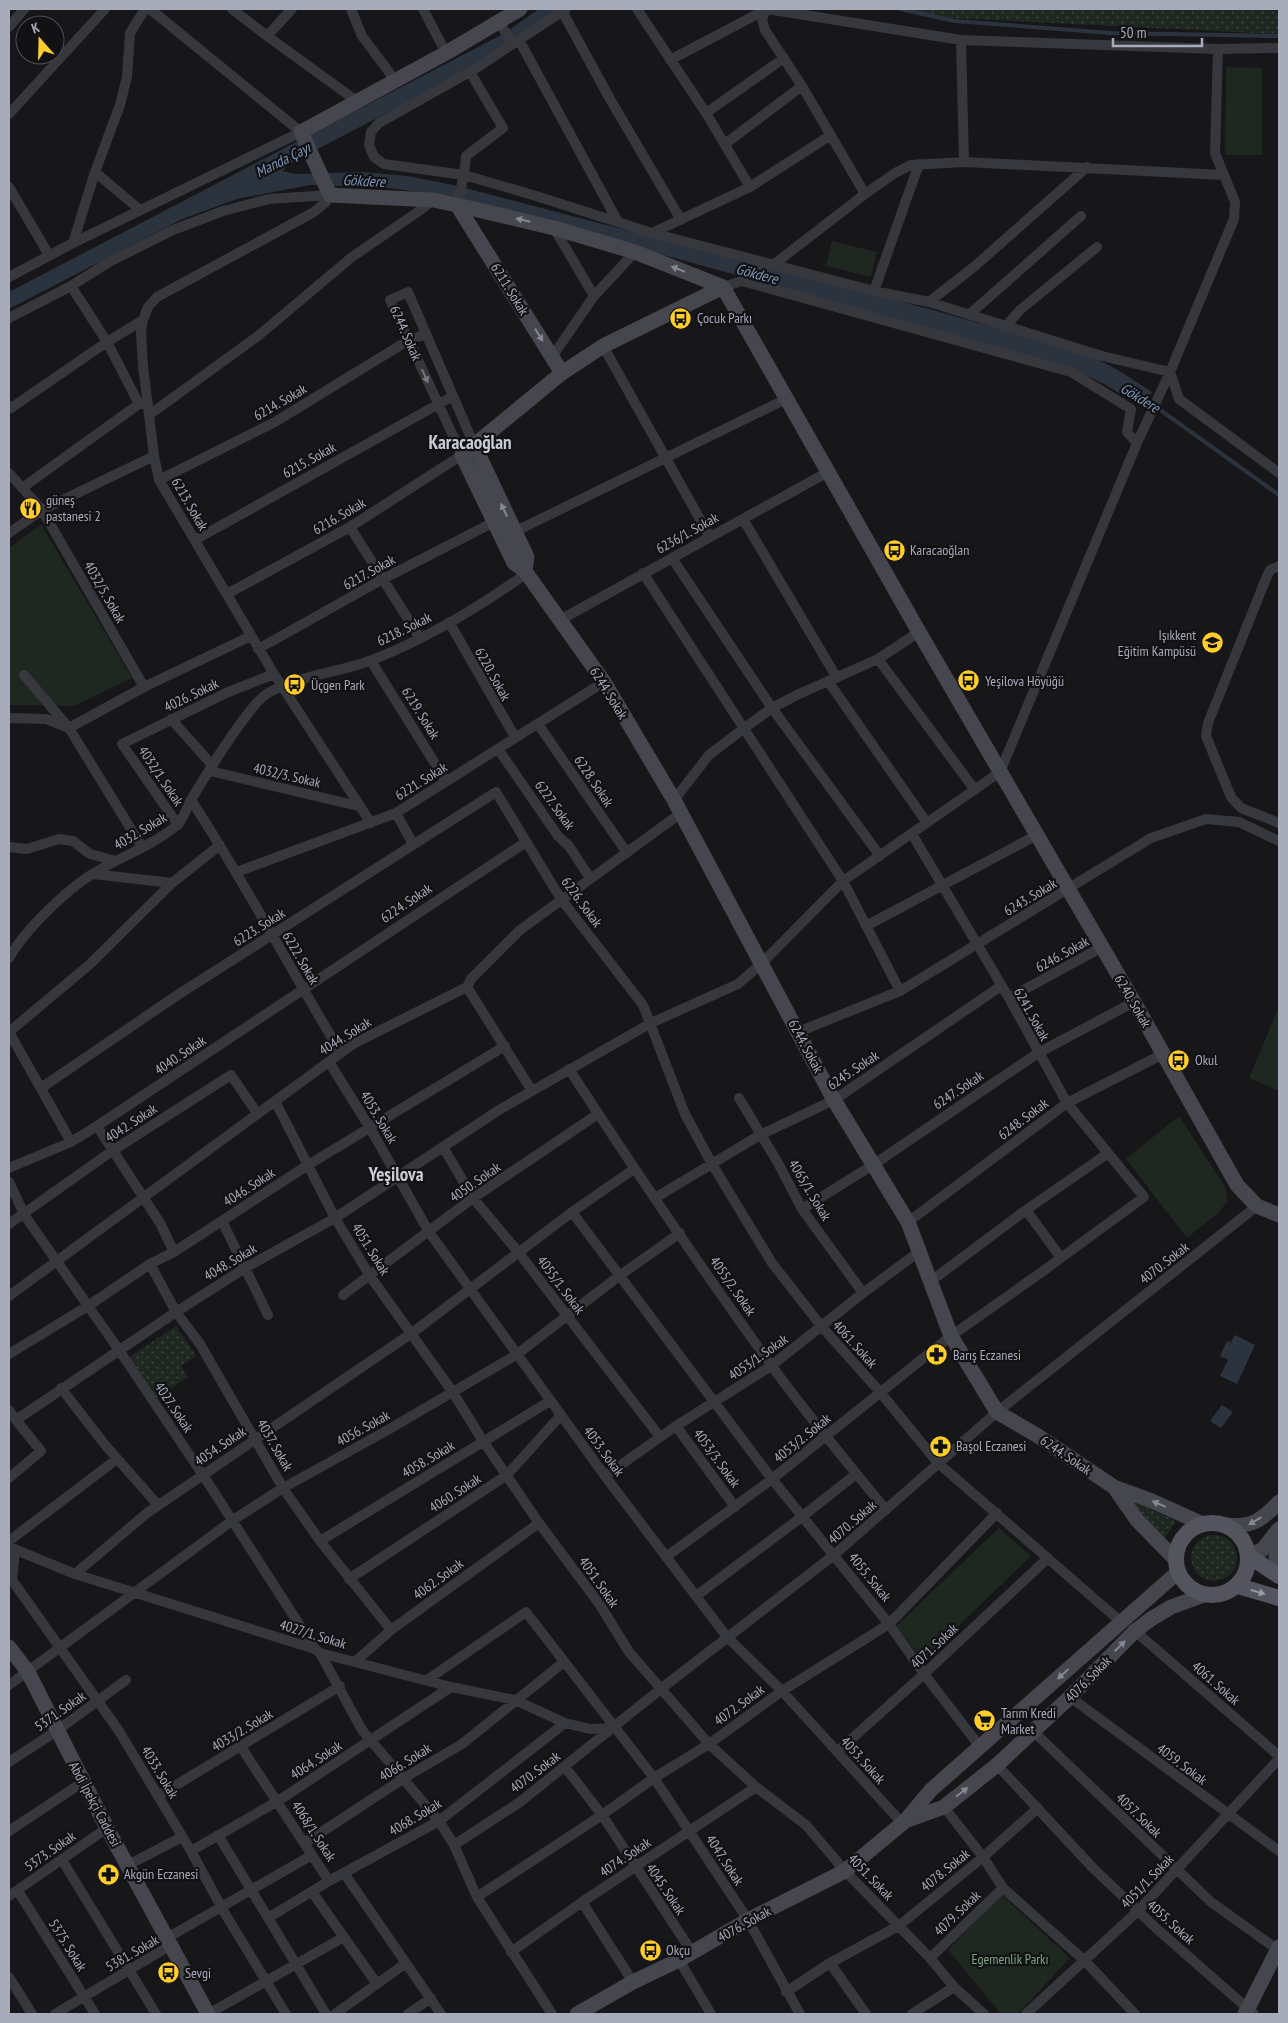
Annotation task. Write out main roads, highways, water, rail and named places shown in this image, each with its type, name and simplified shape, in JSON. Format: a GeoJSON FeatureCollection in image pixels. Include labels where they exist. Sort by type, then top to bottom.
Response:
{"type":"FeatureCollection","features":[{"type":"Feature","properties":{"kind":"main road"},"geometry":{"type":"LineString","coordinates":[[1215,1523],[1226,1525],[1242,1538],[1249,1556],[1248,1567],[1238,1586],[1228,1592],[1216,1595],[1204,1595],[1193,1590],[1184,1582],[1177,1566],[1178,1548],[1183,1537],[1192,1529],[1203,1524],[1215,1523]]}},
{"type":"Feature","properties":{"kind":"main road"},"geometry":{"type":"LineString","coordinates":[[1249,1556],[1279,1576]]}},
{"type":"Feature","properties":{"kind":"main road"},"geometry":{"type":"LineString","coordinates":[[1238,1586],[1279,1598]]}},
{"type":"Feature","properties":{"kind":"water","name":"Manda Çayı"},"geometry":{"type":"Polygon","coordinates":[[[539,9],[563,9],[469,70],[289,164],[282,171],[296,174],[364,172],[407,176],[453,185],[929,309],[1087,354],[1118,370],[1152,392],[1143,408],[1106,385],[1071,368],[451,196],[381,187],[310,185],[237,199],[182,219],[9,309],[9,292],[503,34],[539,9]]]}},
{"type":"Feature","properties":{"kind":"water"},"geometry":{"type":"Polygon","coordinates":[[[1235,1335],[1255,1345],[1237,1384],[1220,1376],[1228,1360],[1220,1356],[1227,1341],[1231,1342],[1235,1335]]]}},
{"type":"Feature","properties":{"kind":"water"},"geometry":{"type":"Polygon","coordinates":[[[1222,1405],[1233,1412],[1221,1428],[1210,1421],[1222,1405]]]}},
{"type":"Feature","properties":{"kind":"waterway"},"geometry":{"type":"LineString","coordinates":[[900,9],[955,21],[1111,33],[1279,36]]}},
{"type":"Feature","properties":{"kind":"waterway","name":"Gökdere"},"geometry":{"type":"LineString","coordinates":[[1145,399],[1279,495]]}},
{"type":"Feature","properties":{"kind":"place","name":"Çocuk Parkı"},"geometry":{"type":"Point","coordinates":[681,318]}},
{"type":"Feature","properties":{"kind":"place","name":"güneş pastanesi 2"},"geometry":{"type":"Point","coordinates":[30,508]}},
{"type":"Feature","properties":{"kind":"place","name":"Karacaoğlan"},"geometry":{"type":"Point","coordinates":[894,550]}},
{"type":"Feature","properties":{"kind":"place","name":"Işıkkent Eğitim Kampüsü"},"geometry":{"type":"Point","coordinates":[1212,643]}},
{"type":"Feature","properties":{"kind":"place","name":"Yeşilova Höyüğü"},"geometry":{"type":"Point","coordinates":[969,681]}},
{"type":"Feature","properties":{"kind":"place","name":"Üçgen Park"},"geometry":{"type":"Point","coordinates":[295,685]}},
{"type":"Feature","properties":{"kind":"place","name":"Okul"},"geometry":{"type":"Point","coordinates":[1179,1060]}},
{"type":"Feature","properties":{"kind":"place","name":"Barış Eczanesi"},"geometry":{"type":"Point","coordinates":[937,1355]}},
{"type":"Feature","properties":{"kind":"place","name":"Başol Eczanesi"},"geometry":{"type":"Point","coordinates":[940,1446]}},
{"type":"Feature","properties":{"kind":"place","name":"Tarım Kredi Market"},"geometry":{"type":"Point","coordinates":[985,1721]}},
{"type":"Feature","properties":{"kind":"place","name":"Akgün Eczanesi"},"geometry":{"type":"Point","coordinates":[108,1874]}},
{"type":"Feature","properties":{"kind":"place","name":"Okçu"},"geometry":{"type":"Point","coordinates":[650,1950]}},
{"type":"Feature","properties":{"kind":"place","name":"Sevgi"},"geometry":{"type":"Point","coordinates":[169,1973]}},
{"type":"Feature","properties":{"kind":"district","name":"Karacaoğlan"},"geometry":{"type":"Point","coordinates":[470,442]}},
{"type":"Feature","properties":{"kind":"district","name":"Yeşilova"},"geometry":{"type":"Point","coordinates":[396,1174]}},
{"type":"Feature","properties":{"kind":"park label","name":"Egemenlik Parkı"},"geometry":{"type":"Point","coordinates":[1010,1959]}}]}
